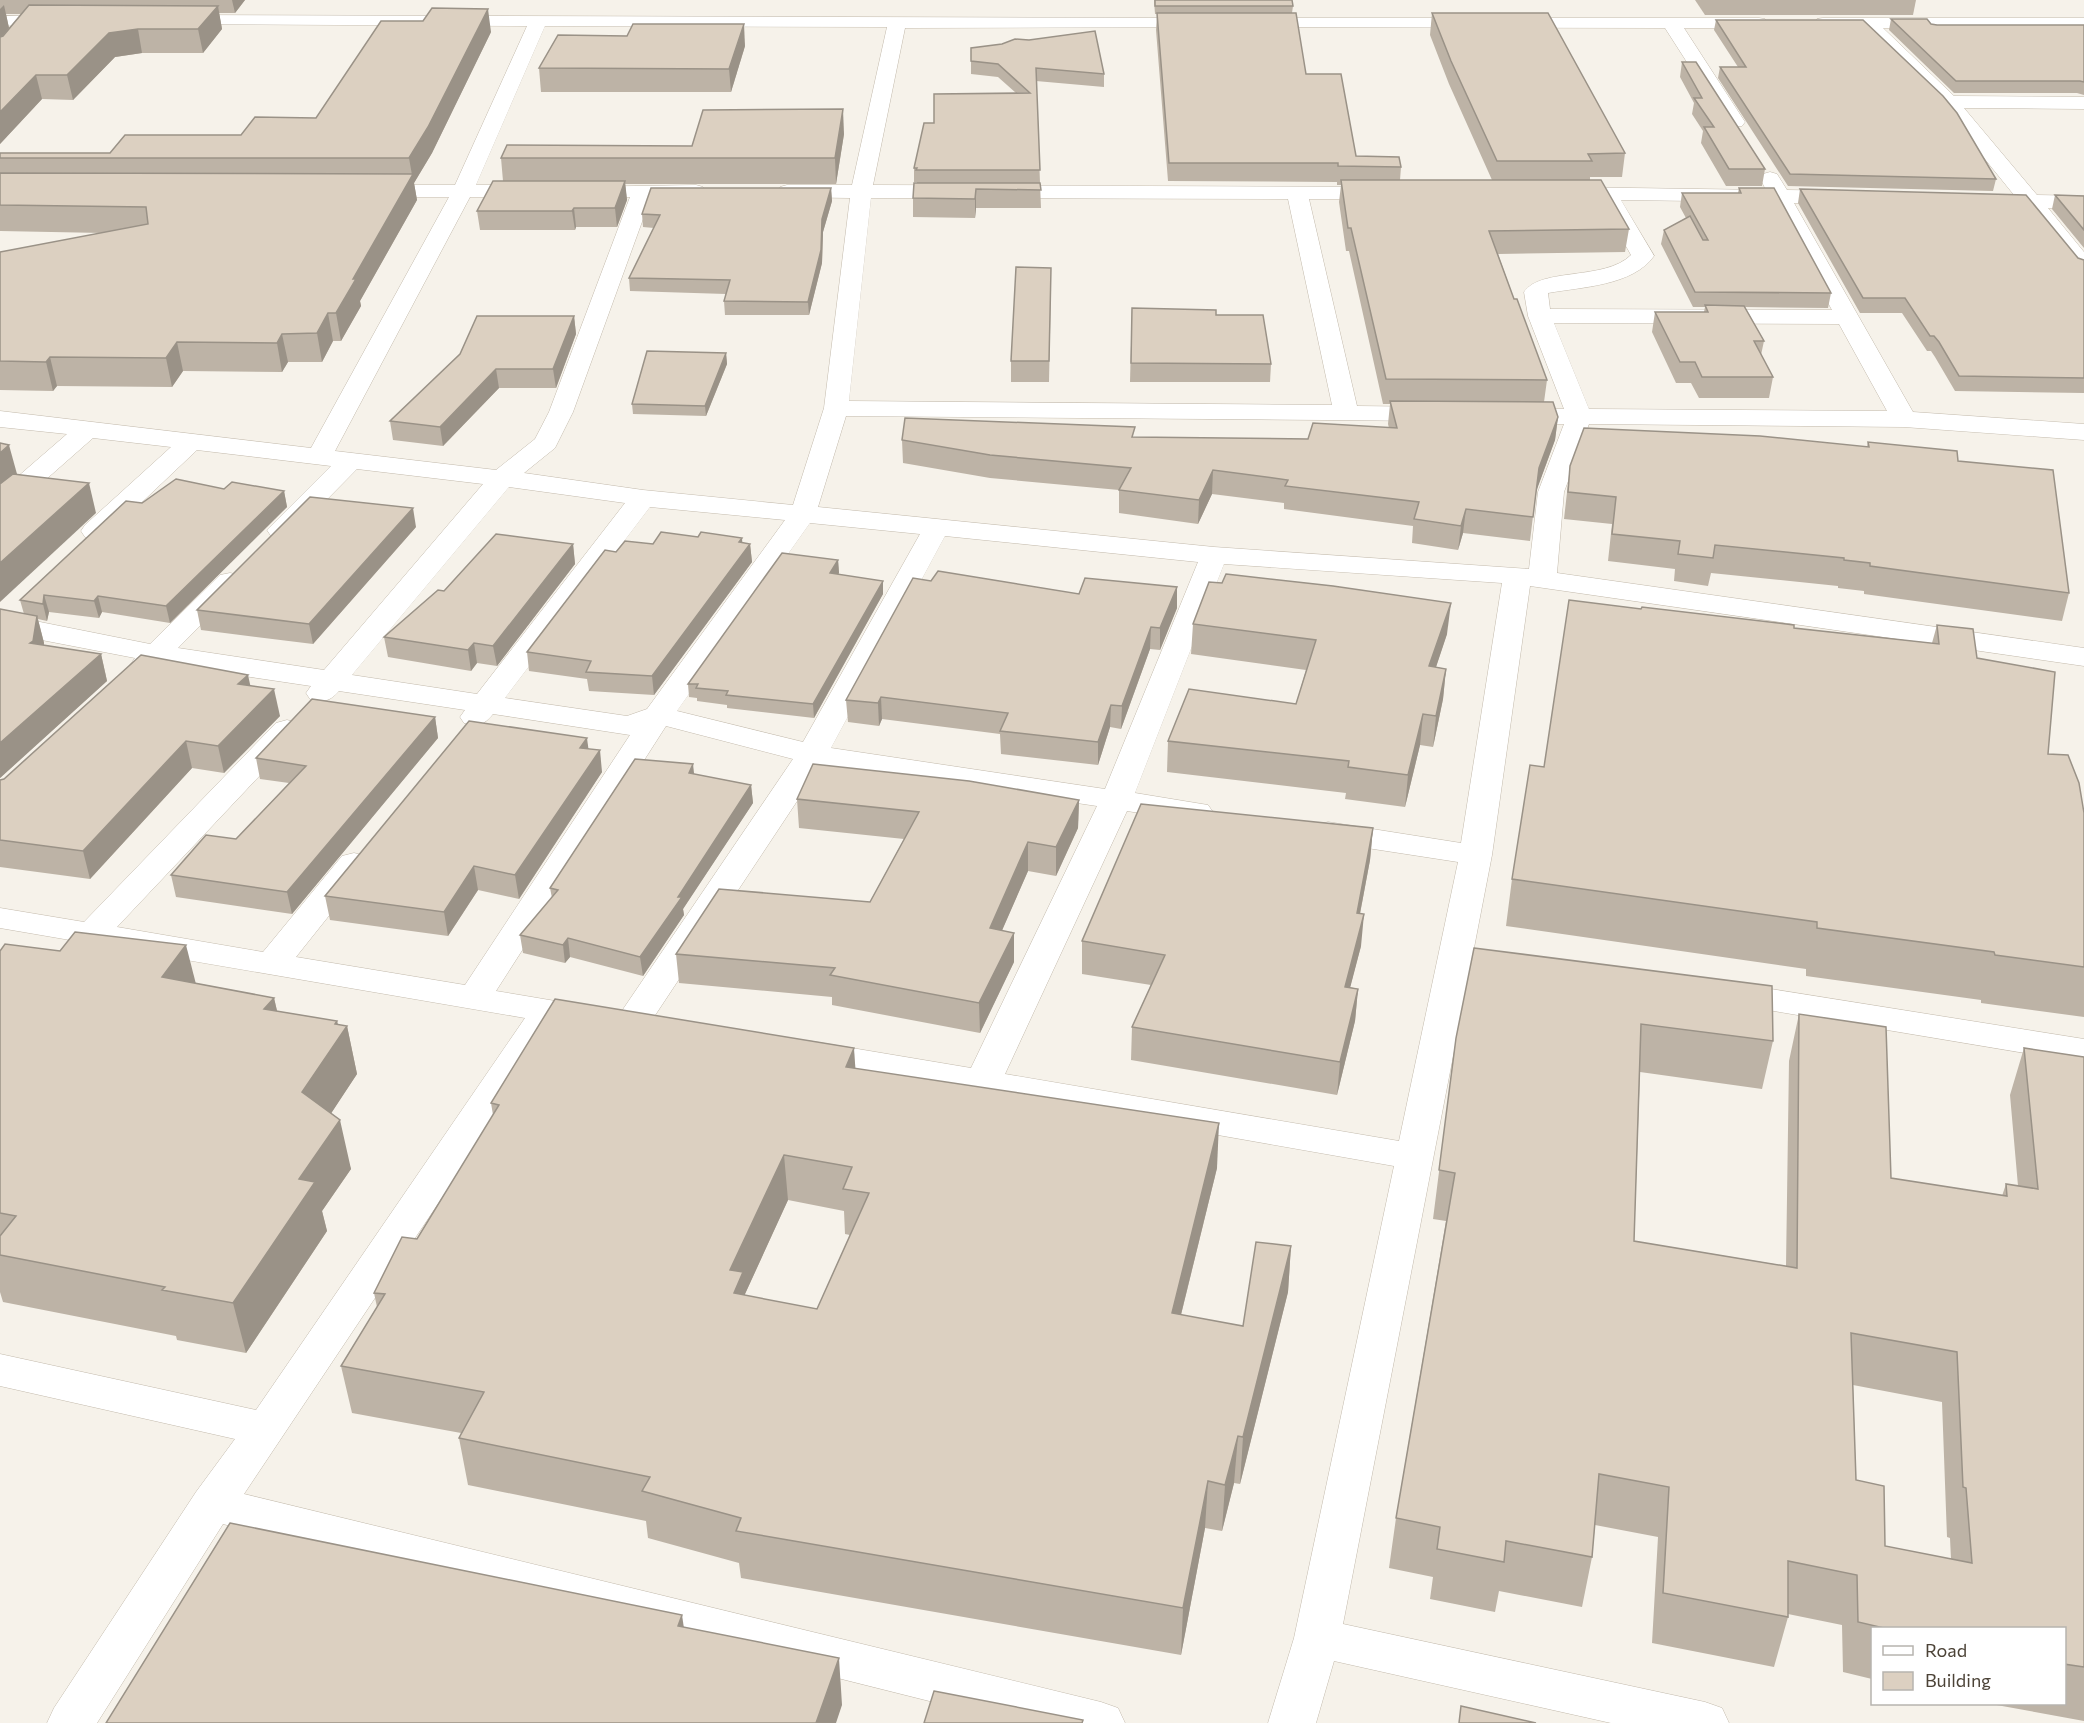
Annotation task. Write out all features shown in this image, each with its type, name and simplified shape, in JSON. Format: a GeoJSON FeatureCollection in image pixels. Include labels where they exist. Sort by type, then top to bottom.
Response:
{"type":"FeatureCollection","features":[{"type":"Feature","properties":{"kind":"street"},"geometry":{"type":"LineString","coordinates":[[256,20],[273,0]]}},
{"type":"Feature","properties":{"kind":"street"},"geometry":{"type":"LineString","coordinates":[[817,0],[824,22]]}},
{"type":"Feature","properties":{"kind":"street"},"geometry":{"type":"LineString","coordinates":[[15,37],[29,20]]}},
{"type":"Feature","properties":{"kind":"street"},"geometry":{"type":"LineString","coordinates":[[0,21],[74,20]]}},
{"type":"Feature","properties":{"kind":"street"},"geometry":{"type":"LineString","coordinates":[[153,20],[1775,22]]}},
{"type":"Feature","properties":{"kind":"street"},"geometry":{"type":"LineString","coordinates":[[319,456],[463,190],[538,21]]}},
{"type":"Feature","properties":{"kind":"street"},"geometry":{"type":"LineString","coordinates":[[474,998],[658,715],[803,514],[836,408],[861,192],[897,22]]}},
{"type":"Feature","properties":{"kind":"street"},"geometry":{"type":"LineString","coordinates":[[1809,22],[2075,23],[2084,39]]}},
{"type":"Feature","properties":{"kind":"street"},"geometry":{"type":"LineString","coordinates":[[1867,22],[1949,102],[2084,266]]}},
{"type":"Feature","properties":{"kind":"street"},"geometry":{"type":"LineString","coordinates":[[1671,23],[1748,144]]}},
{"type":"Feature","properties":{"kind":"street"},"geometry":{"type":"LineString","coordinates":[[1949,102],[2084,103]]}},
{"type":"Feature","properties":{"kind":"street"},"geometry":{"type":"LineString","coordinates":[[1761,164],[1849,317],[1904,419]]}},
{"type":"Feature","properties":{"kind":"street"},"geometry":{"type":"LineString","coordinates":[[356,190],[712,191]]}},
{"type":"Feature","properties":{"kind":"street"},"geometry":{"type":"LineString","coordinates":[[92,934],[333,681],[502,478],[546,443],[561,412],[643,191]]}},
{"type":"Feature","properties":{"kind":"street"},"geometry":{"type":"LineString","coordinates":[[769,191],[1404,193]]}},
{"type":"Feature","properties":{"kind":"street"},"geometry":{"type":"LineString","coordinates":[[1297,192],[1346,413]]}},
{"type":"Feature","properties":{"kind":"street"},"geometry":{"type":"LineString","coordinates":[[1548,193],[1780,194],[1864,197]]}},
{"type":"Feature","properties":{"kind":"street"},"geometry":{"type":"LineString","coordinates":[[1292,1723],[1317,1638],[1415,1157],[1475,952],[1476,855],[1529,577],[1551,492],[1579,416],[1540,316],[1535,292],[1541,287],[1623,270],[1639,262],[1643,256],[1607,194]]}},
{"type":"Feature","properties":{"kind":"street"},"geometry":{"type":"LineString","coordinates":[[1971,201],[2084,202]]}},
{"type":"Feature","properties":{"kind":"street"},"geometry":{"type":"LineString","coordinates":[[1540,316],[1849,317]]}},
{"type":"Feature","properties":{"kind":"street"},"geometry":{"type":"LineString","coordinates":[[836,408],[1904,419],[2084,432]]}},
{"type":"Feature","properties":{"kind":"street"},"geometry":{"type":"LineString","coordinates":[[0,419],[193,440],[502,478],[643,498],[1214,555],[1529,577],[2084,657]]}},
{"type":"Feature","properties":{"kind":"street"},"geometry":{"type":"LineString","coordinates":[[0,506],[89,428]]}},
{"type":"Feature","properties":{"kind":"street"},"geometry":{"type":"LineString","coordinates":[[79,547],[193,440]]}},
{"type":"Feature","properties":{"kind":"street"},"geometry":{"type":"LineString","coordinates":[[123,686],[158,654],[351,460]]}},
{"type":"Feature","properties":{"kind":"street"},"geometry":{"type":"LineString","coordinates":[[456,740],[643,498]]}},
{"type":"Feature","properties":{"kind":"street"},"geometry":{"type":"LineString","coordinates":[[631,1024],[812,754],[937,527]]}},
{"type":"Feature","properties":{"kind":"street"},"geometry":{"type":"LineString","coordinates":[[982,1081],[1116,800],[1214,555]]}},
{"type":"Feature","properties":{"kind":"street"},"geometry":{"type":"LineString","coordinates":[[6,616],[158,654],[630,726],[658,715],[812,754],[1221,816]]}},
{"type":"Feature","properties":{"kind":"street"},"geometry":{"type":"LineString","coordinates":[[1302,828],[1476,855]]}},
{"type":"Feature","properties":{"kind":"street"},"geometry":{"type":"LineString","coordinates":[[272,964],[375,838]]}},
{"type":"Feature","properties":{"kind":"street"},"geometry":{"type":"LineString","coordinates":[[0,918],[666,1030]]}},
{"type":"Feature","properties":{"kind":"street"},"geometry":{"type":"LineString","coordinates":[[15,956],[44,926]]}},
{"type":"Feature","properties":{"kind":"street"},"geometry":{"type":"LineString","coordinates":[[1694,987],[2084,1051]]}},
{"type":"Feature","properties":{"kind":"street"},"geometry":{"type":"LineString","coordinates":[[71,1723],[212,1504],[266,1429],[548,1011]]}},
{"type":"Feature","properties":{"kind":"street"},"geometry":{"type":"LineString","coordinates":[[783,1049],[982,1081],[1415,1157]]}},
{"type":"Feature","properties":{"kind":"street"},"geometry":{"type":"LineString","coordinates":[[0,1370],[266,1429]]}},
{"type":"Feature","properties":{"kind":"street"},"geometry":{"type":"LineString","coordinates":[[212,1504],[1101,1723]]}},
{"type":"Feature","properties":{"kind":"street"},"geometry":{"type":"LineString","coordinates":[[1317,1638],[1705,1723]]}},
{"type":"Feature","properties":{"kind":"building"},"geometry":{"type":"Polygon","coordinates":[[[1155,0],[1292,0],[1293,6],[1155,6],[1155,0]]]}},
{"type":"Feature","properties":{"kind":"building"},"geometry":{"type":"Polygon","coordinates":[[[29,5],[218,6],[198,29],[138,29],[109,33],[67,75],[36,75],[0,112],[0,37],[29,5]]]}},
{"type":"Feature","properties":{"kind":"building"},"geometry":{"type":"Polygon","coordinates":[[[432,8],[488,9],[428,127],[409,158],[0,158],[0,153],[110,153],[125,135],[241,135],[255,117],[316,118],[381,21],[423,21],[432,8]]]}},
{"type":"Feature","properties":{"kind":"building"},"geometry":{"type":"Polygon","coordinates":[[[1157,13],[1296,13],[1306,74],[1341,74],[1356,156],[1399,157],[1401,167],[1338,166],[1338,163],[1169,163],[1157,13]]]}},
{"type":"Feature","properties":{"kind":"building"},"geometry":{"type":"Polygon","coordinates":[[[1432,13],[1548,13],[1625,153],[1588,154],[1592,161],[1497,161],[1451,61],[1432,13]]]}},
{"type":"Feature","properties":{"kind":"building"},"geometry":{"type":"Polygon","coordinates":[[[1891,19],[1927,19],[1931,24],[1937,25],[2084,25],[2084,82],[1956,81],[1891,19]]]}},
{"type":"Feature","properties":{"kind":"building"},"geometry":{"type":"Polygon","coordinates":[[[1716,20],[1863,20],[1943,96],[1957,113],[1996,179],[1790,174],[1720,67],[1746,67],[1716,20]]]}},
{"type":"Feature","properties":{"kind":"building"},"geometry":{"type":"Polygon","coordinates":[[[633,24],[744,24],[729,69],[539,68],[558,35],[627,36],[633,24]]]}},
{"type":"Feature","properties":{"kind":"building"},"geometry":{"type":"Polygon","coordinates":[[[1095,31],[1104,74],[1036,68],[1040,170],[916,170],[917,168],[914,168],[924,123],[934,123],[934,94],[1030,93],[998,64],[971,61],[971,48],[1002,44],[1015,39],[1029,40],[1095,31]]]}},
{"type":"Feature","properties":{"kind":"building"},"geometry":{"type":"Polygon","coordinates":[[[1682,62],[1696,62],[1765,169],[1729,169],[1704,127],[1714,127],[1694,98],[1702,98],[1682,62]]]}},
{"type":"Feature","properties":{"kind":"building"},"geometry":{"type":"Polygon","coordinates":[[[843,109],[835,158],[501,158],[507,145],[692,146],[703,110],[843,109]]]}},
{"type":"Feature","properties":{"kind":"building"},"geometry":{"type":"Polygon","coordinates":[[[0,173],[413,174],[336,313],[328,313],[317,333],[282,334],[277,343],[177,342],[166,358],[50,357],[46,362],[0,361],[0,252],[148,224],[146,207],[0,205],[0,173]]]}},
{"type":"Feature","properties":{"kind":"building"},"geometry":{"type":"Polygon","coordinates":[[[1341,180],[1601,180],[1629,229],[1489,231],[1547,380],[1386,379],[1351,228],[1348,228],[1341,180]]]}},
{"type":"Feature","properties":{"kind":"building"},"geometry":{"type":"Polygon","coordinates":[[[493,181],[625,181],[615,208],[574,208],[572,211],[477,211],[493,181]]]}},
{"type":"Feature","properties":{"kind":"building"},"geometry":{"type":"Polygon","coordinates":[[[914,183],[1040,183],[1041,190],[976,189],[975,199],[913,198],[914,183]]]}},
{"type":"Feature","properties":{"kind":"building"},"geometry":{"type":"Polygon","coordinates":[[[651,188],[831,188],[822,219],[821,250],[808,302],[724,301],[730,280],[629,278],[660,215],[642,214],[651,188]]]}},
{"type":"Feature","properties":{"kind":"building"},"geometry":{"type":"Polygon","coordinates":[[[1739,188],[1774,188],[1831,293],[1695,292],[1664,230],[1690,216],[1703,240],[1708,240],[1682,193],[1741,193],[1739,188]]]}},
{"type":"Feature","properties":{"kind":"building"},"geometry":{"type":"Polygon","coordinates":[[[1800,189],[2026,195],[2078,258],[2084,260],[2084,378],[1959,376],[1939,342],[1934,336],[1930,336],[1905,298],[1863,298],[1800,189]]]}},
{"type":"Feature","properties":{"kind":"building"},"geometry":{"type":"Polygon","coordinates":[[[2055,195],[2084,196],[2084,230],[2055,195]]]}},
{"type":"Feature","properties":{"kind":"building"},"geometry":{"type":"Polygon","coordinates":[[[1016,267],[1051,268],[1049,361],[1011,361],[1016,267]]]}},
{"type":"Feature","properties":{"kind":"building"},"geometry":{"type":"Polygon","coordinates":[[[1705,305],[1744,306],[1764,341],[1754,341],[1773,377],[1702,377],[1695,362],[1680,362],[1655,312],[1708,312],[1705,305]]]}},
{"type":"Feature","properties":{"kind":"building"},"geometry":{"type":"Polygon","coordinates":[[[1132,308],[1216,310],[1216,315],[1263,315],[1271,364],[1131,363],[1132,308]]]}},
{"type":"Feature","properties":{"kind":"building"},"geometry":{"type":"Polygon","coordinates":[[[477,316],[574,316],[553,369],[496,369],[440,427],[390,421],[460,354],[477,316]]]}},
{"type":"Feature","properties":{"kind":"building"},"geometry":{"type":"Polygon","coordinates":[[[647,351],[726,353],[705,406],[632,404],[647,351]]]}},
{"type":"Feature","properties":{"kind":"building"},"geometry":{"type":"Polygon","coordinates":[[[1390,401],[1553,402],[1558,417],[1539,468],[1533,517],[1466,509],[1461,526],[1414,519],[1419,502],[1285,486],[1288,480],[1213,470],[1199,500],[1119,490],[1131,468],[990,455],[902,440],[905,418],[1135,427],[1132,437],[1308,439],[1313,423],[1397,428],[1390,401]]]}},
{"type":"Feature","properties":{"kind":"building"},"geometry":{"type":"Polygon","coordinates":[[[1584,428],[1760,436],[1869,447],[1868,442],[1957,451],[1958,461],[2053,470],[2069,593],[1870,566],[1870,563],[1844,560],[1844,558],[1715,545],[1713,558],[1678,554],[1680,541],[1612,534],[1616,497],[1568,492],[1570,466],[1584,428]]]}},
{"type":"Feature","properties":{"kind":"building"},"geometry":{"type":"Polygon","coordinates":[[[0,443],[9,445],[0,453],[0,443]]]}},
{"type":"Feature","properties":{"kind":"building"},"geometry":{"type":"Polygon","coordinates":[[[13,474],[89,483],[0,563],[0,484],[13,474]]]}},
{"type":"Feature","properties":{"kind":"building"},"geometry":{"type":"Polygon","coordinates":[[[176,479],[224,489],[232,482],[284,491],[166,606],[98,596],[94,601],[44,595],[43,604],[20,600],[126,501],[142,503],[176,479]]]}},
{"type":"Feature","properties":{"kind":"building"},"geometry":{"type":"Polygon","coordinates":[[[310,497],[413,508],[309,624],[197,610],[310,497]]]}},
{"type":"Feature","properties":{"kind":"building"},"geometry":{"type":"Polygon","coordinates":[[[661,532],[698,537],[701,532],[742,538],[739,542],[750,544],[652,676],[586,672],[591,661],[527,652],[605,550],[616,552],[625,541],[653,544],[661,532]]]}},
{"type":"Feature","properties":{"kind":"building"},"geometry":{"type":"Polygon","coordinates":[[[496,534],[573,544],[493,646],[474,643],[468,650],[384,637],[438,590],[444,591],[496,534]]]}},
{"type":"Feature","properties":{"kind":"building"},"geometry":{"type":"Polygon","coordinates":[[[782,553],[838,560],[830,573],[883,581],[813,704],[726,695],[728,691],[696,688],[698,684],[688,684],[782,553]]]}},
{"type":"Feature","properties":{"kind":"building"},"geometry":{"type":"Polygon","coordinates":[[[938,571],[1079,594],[1085,578],[1177,587],[1160,628],[1151,627],[1122,706],[1111,705],[1098,742],[1000,731],[1008,713],[881,697],[878,703],[846,700],[913,578],[931,581],[938,571]]]}},
{"type":"Feature","properties":{"kind":"building"},"geometry":{"type":"Polygon","coordinates":[[[1226,574],[1451,603],[1429,666],[1446,669],[1436,716],[1423,714],[1408,775],[1348,767],[1349,761],[1168,741],[1189,689],[1296,704],[1316,640],[1193,624],[1209,582],[1222,583],[1226,574]]]}},
{"type":"Feature","properties":{"kind":"building"},"geometry":{"type":"Polygon","coordinates":[[[1569,600],[1939,644],[1937,625],[1973,629],[1977,658],[2055,672],[2048,754],[2068,755],[2079,783],[2084,813],[2084,967],[1995,955],[1994,952],[1817,928],[1817,922],[1512,879],[1530,765],[1544,767],[1569,600]]]}},
{"type":"Feature","properties":{"kind":"building"},"geometry":{"type":"Polygon","coordinates":[[[0,609],[37,616],[33,641],[30,643],[101,654],[0,743],[0,609]]]}},
{"type":"Feature","properties":{"kind":"building"},"geometry":{"type":"Polygon","coordinates":[[[141,655],[248,675],[238,684],[274,689],[218,746],[186,741],[83,851],[0,840],[0,780],[4,779],[141,655]]]}},
{"type":"Feature","properties":{"kind":"building"},"geometry":{"type":"Polygon","coordinates":[[[312,699],[435,717],[287,892],[171,875],[206,835],[236,839],[306,766],[256,758],[312,699]]]}},
{"type":"Feature","properties":{"kind":"building"},"geometry":{"type":"Polygon","coordinates":[[[469,721],[587,738],[580,748],[600,750],[515,875],[474,866],[444,912],[325,896],[469,721]]]}},
{"type":"Feature","properties":{"kind":"building"},"geometry":{"type":"Polygon","coordinates":[[[635,759],[693,764],[689,773],[751,785],[678,897],[682,897],[640,957],[568,938],[563,945],[520,935],[558,890],[550,888],[635,759]]]}},
{"type":"Feature","properties":{"kind":"building"},"geometry":{"type":"Polygon","coordinates":[[[813,764],[969,781],[1079,800],[1056,847],[1028,842],[990,928],[1014,933],[979,1003],[830,975],[835,968],[676,954],[719,889],[870,902],[919,812],[797,799],[813,764]]]}},
{"type":"Feature","properties":{"kind":"building"},"geometry":{"type":"Polygon","coordinates":[[[1141,804],[1373,828],[1357,913],[1364,914],[1345,987],[1358,989],[1340,1062],[1132,1027],[1165,955],[1082,941],[1141,804]]]}},
{"type":"Feature","properties":{"kind":"building"},"geometry":{"type":"Polygon","coordinates":[[[75,932],[186,945],[162,977],[274,998],[264,1009],[337,1021],[335,1024],[347,1026],[302,1092],[340,1120],[299,1179],[315,1182],[233,1303],[162,1290],[165,1287],[0,1255],[0,1236],[16,1216],[0,1213],[0,951],[5,944],[60,951],[75,932]]]}},
{"type":"Feature","properties":{"kind":"building"},"geometry":{"type":"Polygon","coordinates":[[[1474,948],[1772,986],[1773,1041],[1641,1024],[1634,1241],[1797,1268],[1799,1014],[1886,1027],[1891,1178],[2007,1196],[2006,1184],[2038,1189],[2024,1048],[2084,1057],[2084,1667],[2066,1664],[2066,1627],[1879,1627],[1858,1622],[1857,1575],[1788,1561],[1788,1617],[1663,1593],[1669,1487],[1599,1474],[1592,1557],[1506,1541],[1504,1562],[1437,1549],[1440,1527],[1396,1518],[1455,1173],[1439,1170],[1456,1038],[1474,948]],[[1851,1333],[1856,1480],[1884,1486],[1885,1546],[1972,1563],[1966,1488],[1963,1487],[1957,1352],[1851,1333]]]}},
{"type":"Feature","properties":{"kind":"building"},"geometry":{"type":"Polygon","coordinates":[[[555,999],[854,1048],[846,1067],[1219,1123],[1172,1313],[1243,1326],[1256,1242],[1291,1246],[1243,1437],[1238,1436],[1225,1485],[1208,1481],[1183,1608],[736,1531],[741,1518],[642,1491],[650,1477],[459,1438],[484,1392],[341,1366],[385,1294],[374,1293],[402,1237],[417,1239],[499,1105],[491,1103],[555,999]],[[784,1155],[730,1270],[743,1272],[734,1293],[817,1309],[869,1193],[843,1189],[852,1167],[784,1155]]]}},
{"type":"Feature","properties":{"kind":"building"},"geometry":{"type":"Polygon","coordinates":[[[230,1523],[682,1615],[678,1626],[839,1658],[816,1723],[106,1723],[230,1523]]]}},
{"type":"Feature","properties":{"kind":"building"},"geometry":{"type":"Polygon","coordinates":[[[934,1691],[1083,1720],[1082,1723],[924,1723],[934,1691]]]}},
{"type":"Feature","properties":{"kind":"building"},"geometry":{"type":"Polygon","coordinates":[[[1461,1706],[1536,1723],[1459,1723],[1461,1706]]]}}]}
